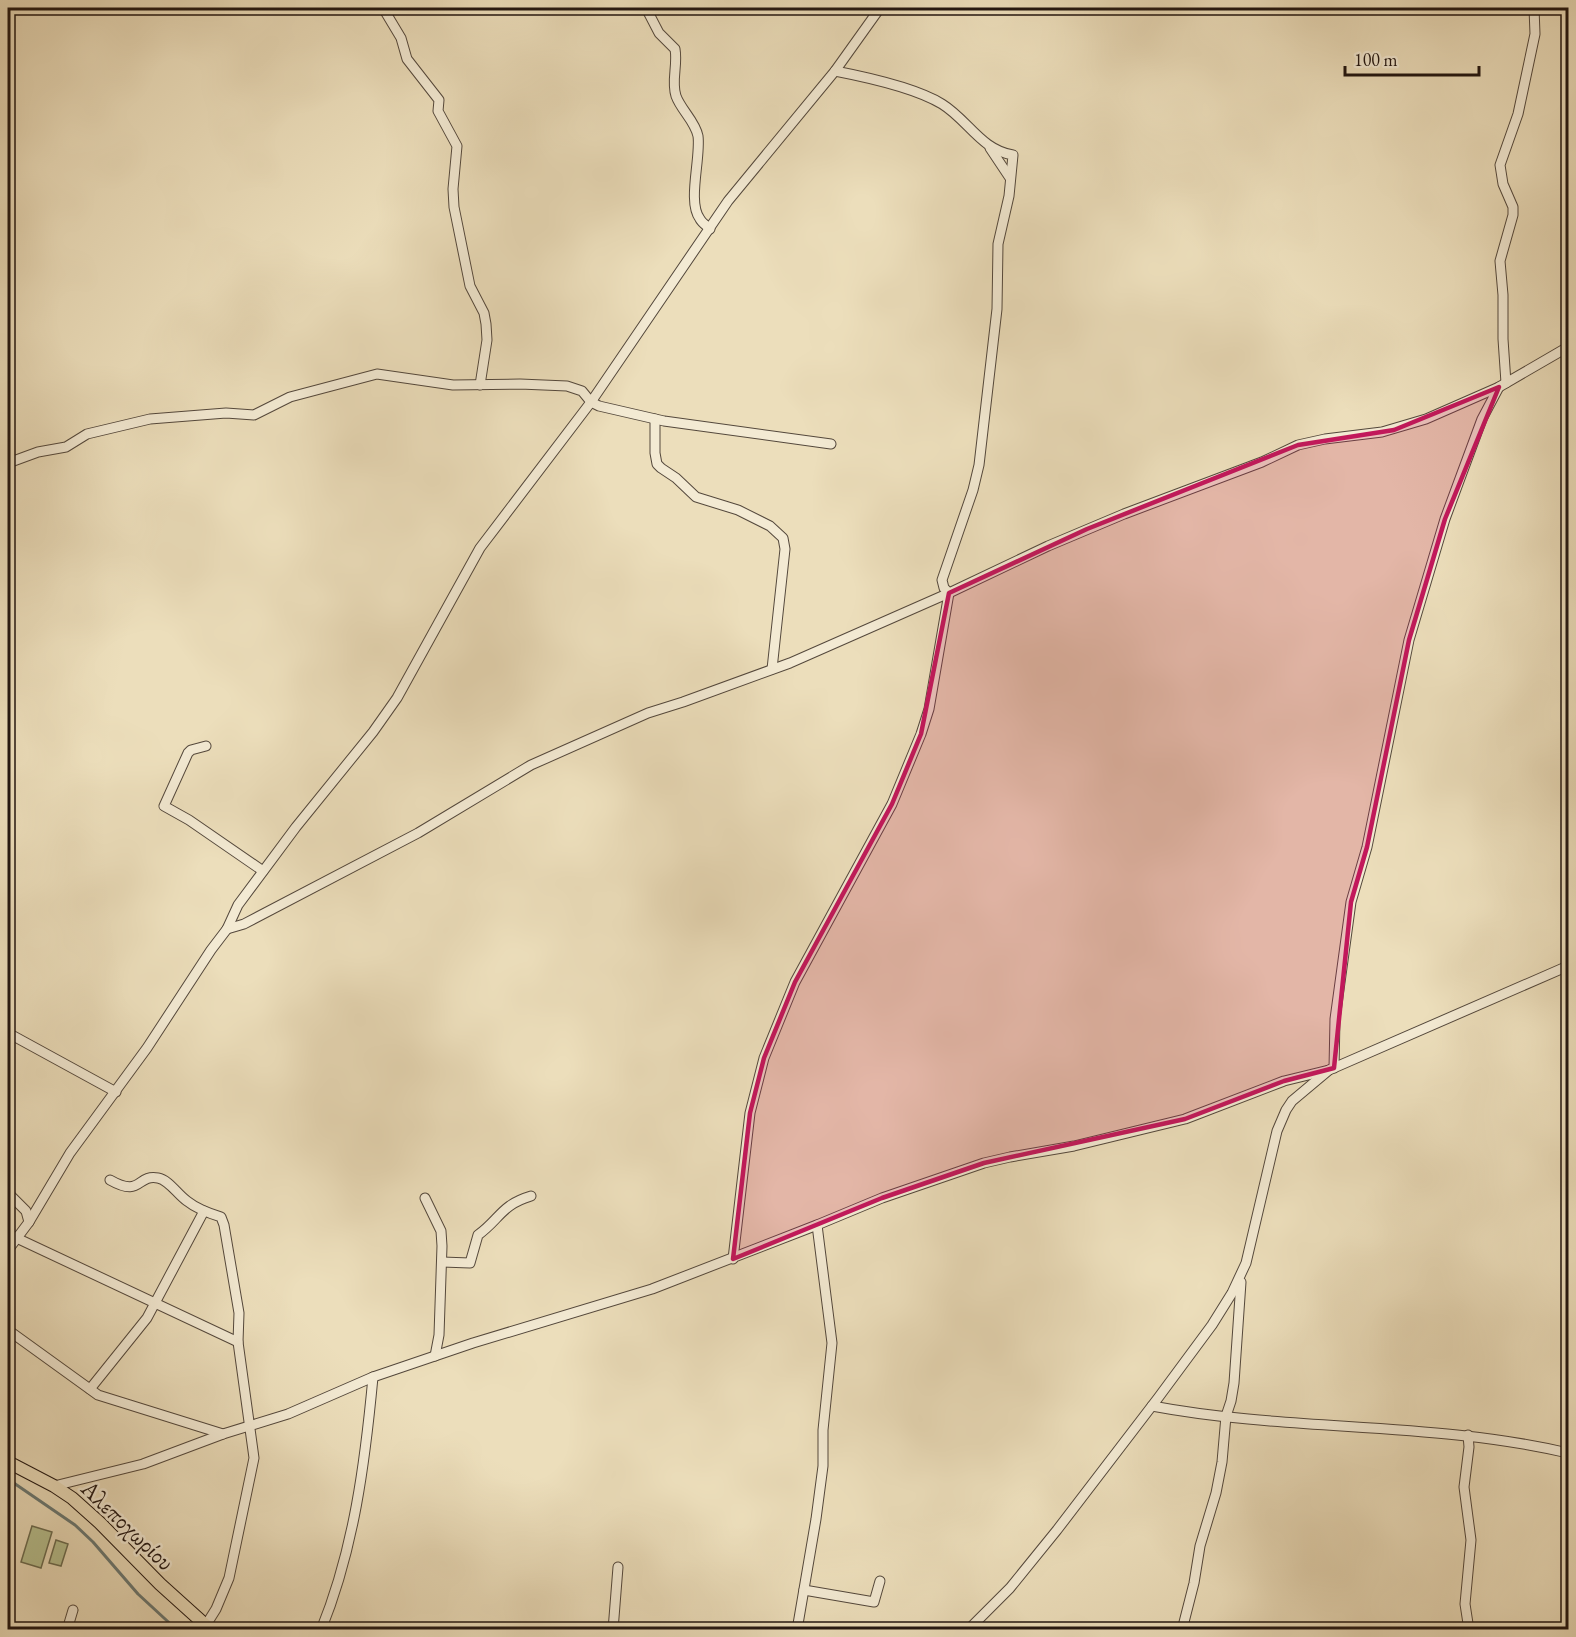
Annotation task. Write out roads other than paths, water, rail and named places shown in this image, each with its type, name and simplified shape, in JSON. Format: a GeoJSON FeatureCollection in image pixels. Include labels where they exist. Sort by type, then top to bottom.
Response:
{"type":"FeatureCollection","features":[{"type":"Feature","properties":{"kind":"main road","name":"Αλεποχωρίου"},"geometry":{"type":"LineString","coordinates":[[8,1462],[72,1498],[208,1628]]}},
{"type":"Feature","properties":{"kind":"street"},"geometry":{"type":"LineString","coordinates":[[383,8],[402,38],[407,58],[439,100],[438,111],[457,146],[453,189],[454,207],[472,292],[481,308],[486,324],[487,340],[480,385]]}},
{"type":"Feature","properties":{"kind":"street"},"geometry":{"type":"LineString","coordinates":[[646,8],[659,33],[675,49],[675,91],[680,104],[695,127],[699,144],[694,197],[697,213],[700,220],[710,229]]}},
{"type":"Feature","properties":{"kind":"street"},"geometry":{"type":"LineString","coordinates":[[8,1250],[11,1236],[29,1222],[69,1153],[147,1048],[227,929],[238,905],[397,698],[480,548],[591,402],[735,192],[835,71],[880,8]]}},
{"type":"Feature","properties":{"kind":"street"},"geometry":{"type":"LineString","coordinates":[[1182,1629],[1194,1583],[1200,1546],[1216,1493],[1222,1462],[1226,1416],[1234,1383],[1241,1276],[1282,1119],[1299,1094],[1331,1069],[1335,1018],[1351,902],[1367,847],[1409,640],[1445,519],[1482,419],[1502,385],[1503,296],[1500,261],[1513,215],[1513,207],[1503,184],[1500,165],[1518,114],[1535,34],[1534,8]]}},
{"type":"Feature","properties":{"kind":"street"},"geometry":{"type":"LineString","coordinates":[[835,71],[865,77],[924,95],[943,104],[988,146],[1011,180]]}},
{"type":"Feature","properties":{"kind":"street"},"geometry":{"type":"LineString","coordinates":[[949,593],[944,588],[942,580],[973,490],[979,465],[996,309],[998,244],[1010,196],[1014,155],[988,146]]}},
{"type":"Feature","properties":{"kind":"street"},"geometry":{"type":"LineString","coordinates":[[227,929],[244,924],[418,833],[531,765],[665,706],[683,702],[772,669],[949,593],[1068,537],[1262,462],[1298,445],[1394,430],[1426,419],[1502,385],[1569,347]]}},
{"type":"Feature","properties":{"kind":"street"},"geometry":{"type":"LineString","coordinates":[[8,463],[38,452],[66,447],[87,434],[150,418],[226,413],[254,415],[290,397],[377,374],[441,384],[567,386],[582,391],[591,402],[606,408],[655,419],[831,444]]}},
{"type":"Feature","properties":{"kind":"street"},"geometry":{"type":"LineString","coordinates":[[655,419],[655,453],[657,464],[661,468],[696,497],[734,508],[770,526],[783,538],[785,549],[772,669]]}},
{"type":"Feature","properties":{"kind":"street"},"geometry":{"type":"LineString","coordinates":[[733,1258],[750,1113],[764,1058],[795,982],[887,814],[921,734],[929,709],[949,593]]}},
{"type":"Feature","properties":{"kind":"street"},"geometry":{"type":"LineString","coordinates":[[206,746],[188,753],[164,806],[189,820],[263,872]]}},
{"type":"Feature","properties":{"kind":"street"},"geometry":{"type":"LineString","coordinates":[[54,1486],[143,1464],[223,1434],[297,1410],[373,1377],[473,1343],[622,1299],[733,1258],[882,1198],[984,1163],[1074,1146],[1176,1121],[1284,1081],[1331,1069],[1569,966]]}},
{"type":"Feature","properties":{"kind":"street"},"geometry":{"type":"LineString","coordinates":[[8,1033],[116,1092]]}},
{"type":"Feature","properties":{"kind":"street"},"geometry":{"type":"LineString","coordinates":[[110,1180],[131,1188],[146,1180],[159,1178],[165,1180],[184,1199],[204,1211],[221,1216],[224,1225],[239,1313],[238,1342],[254,1458],[225,1592],[208,1628]]}},
{"type":"Feature","properties":{"kind":"street"},"geometry":{"type":"LineString","coordinates":[[8,1193],[26,1211],[29,1222]]}},
{"type":"Feature","properties":{"kind":"street"},"geometry":{"type":"LineString","coordinates":[[442,1262],[470,1263],[478,1235],[516,1200],[531,1196]]}},
{"type":"Feature","properties":{"kind":"street"},"geometry":{"type":"LineString","coordinates":[[425,1198],[441,1232],[439,1335],[435,1356]]}},
{"type":"Feature","properties":{"kind":"street"},"geometry":{"type":"LineString","coordinates":[[90,1389],[139,1329],[204,1211]]}},
{"type":"Feature","properties":{"kind":"street"},"geometry":{"type":"LineString","coordinates":[[797,1629],[823,1466],[823,1430],[832,1343],[817,1225]]}},
{"type":"Feature","properties":{"kind":"street"},"geometry":{"type":"LineString","coordinates":[[11,1236],[238,1342]]}},
{"type":"Feature","properties":{"kind":"street"},"geometry":{"type":"LineString","coordinates":[[968,1629],[1022,1574],[1152,1406],[1212,1325],[1241,1276]]}},
{"type":"Feature","properties":{"kind":"street"},"geometry":{"type":"LineString","coordinates":[[8,1330],[107,1399],[223,1434]]}},
{"type":"Feature","properties":{"kind":"street"},"geometry":{"type":"LineString","coordinates":[[321,1629],[334,1597],[351,1535],[373,1377]]}},
{"type":"Feature","properties":{"kind":"street"},"geometry":{"type":"LineString","coordinates":[[1152,1406],[1253,1420],[1468,1435],[1569,1453]]}},
{"type":"Feature","properties":{"kind":"street"},"geometry":{"type":"LineString","coordinates":[[1468,1435],[1469,1447],[1464,1487],[1471,1540],[1465,1604],[1469,1629]]}},
{"type":"Feature","properties":{"kind":"street"},"geometry":{"type":"LineString","coordinates":[[613,1629],[618,1567]]}},
{"type":"Feature","properties":{"kind":"street"},"geometry":{"type":"LineString","coordinates":[[804,1590],[874,1602],[880,1581]]}},
{"type":"Feature","properties":{"kind":"street"},"geometry":{"type":"LineString","coordinates":[[68,1629],[73,1610]]}},
{"type":"Feature","properties":{"kind":"waterway"},"geometry":{"type":"LineString","coordinates":[[8,1479],[75,1525],[93,1542],[138,1594],[177,1630]]}}]}
